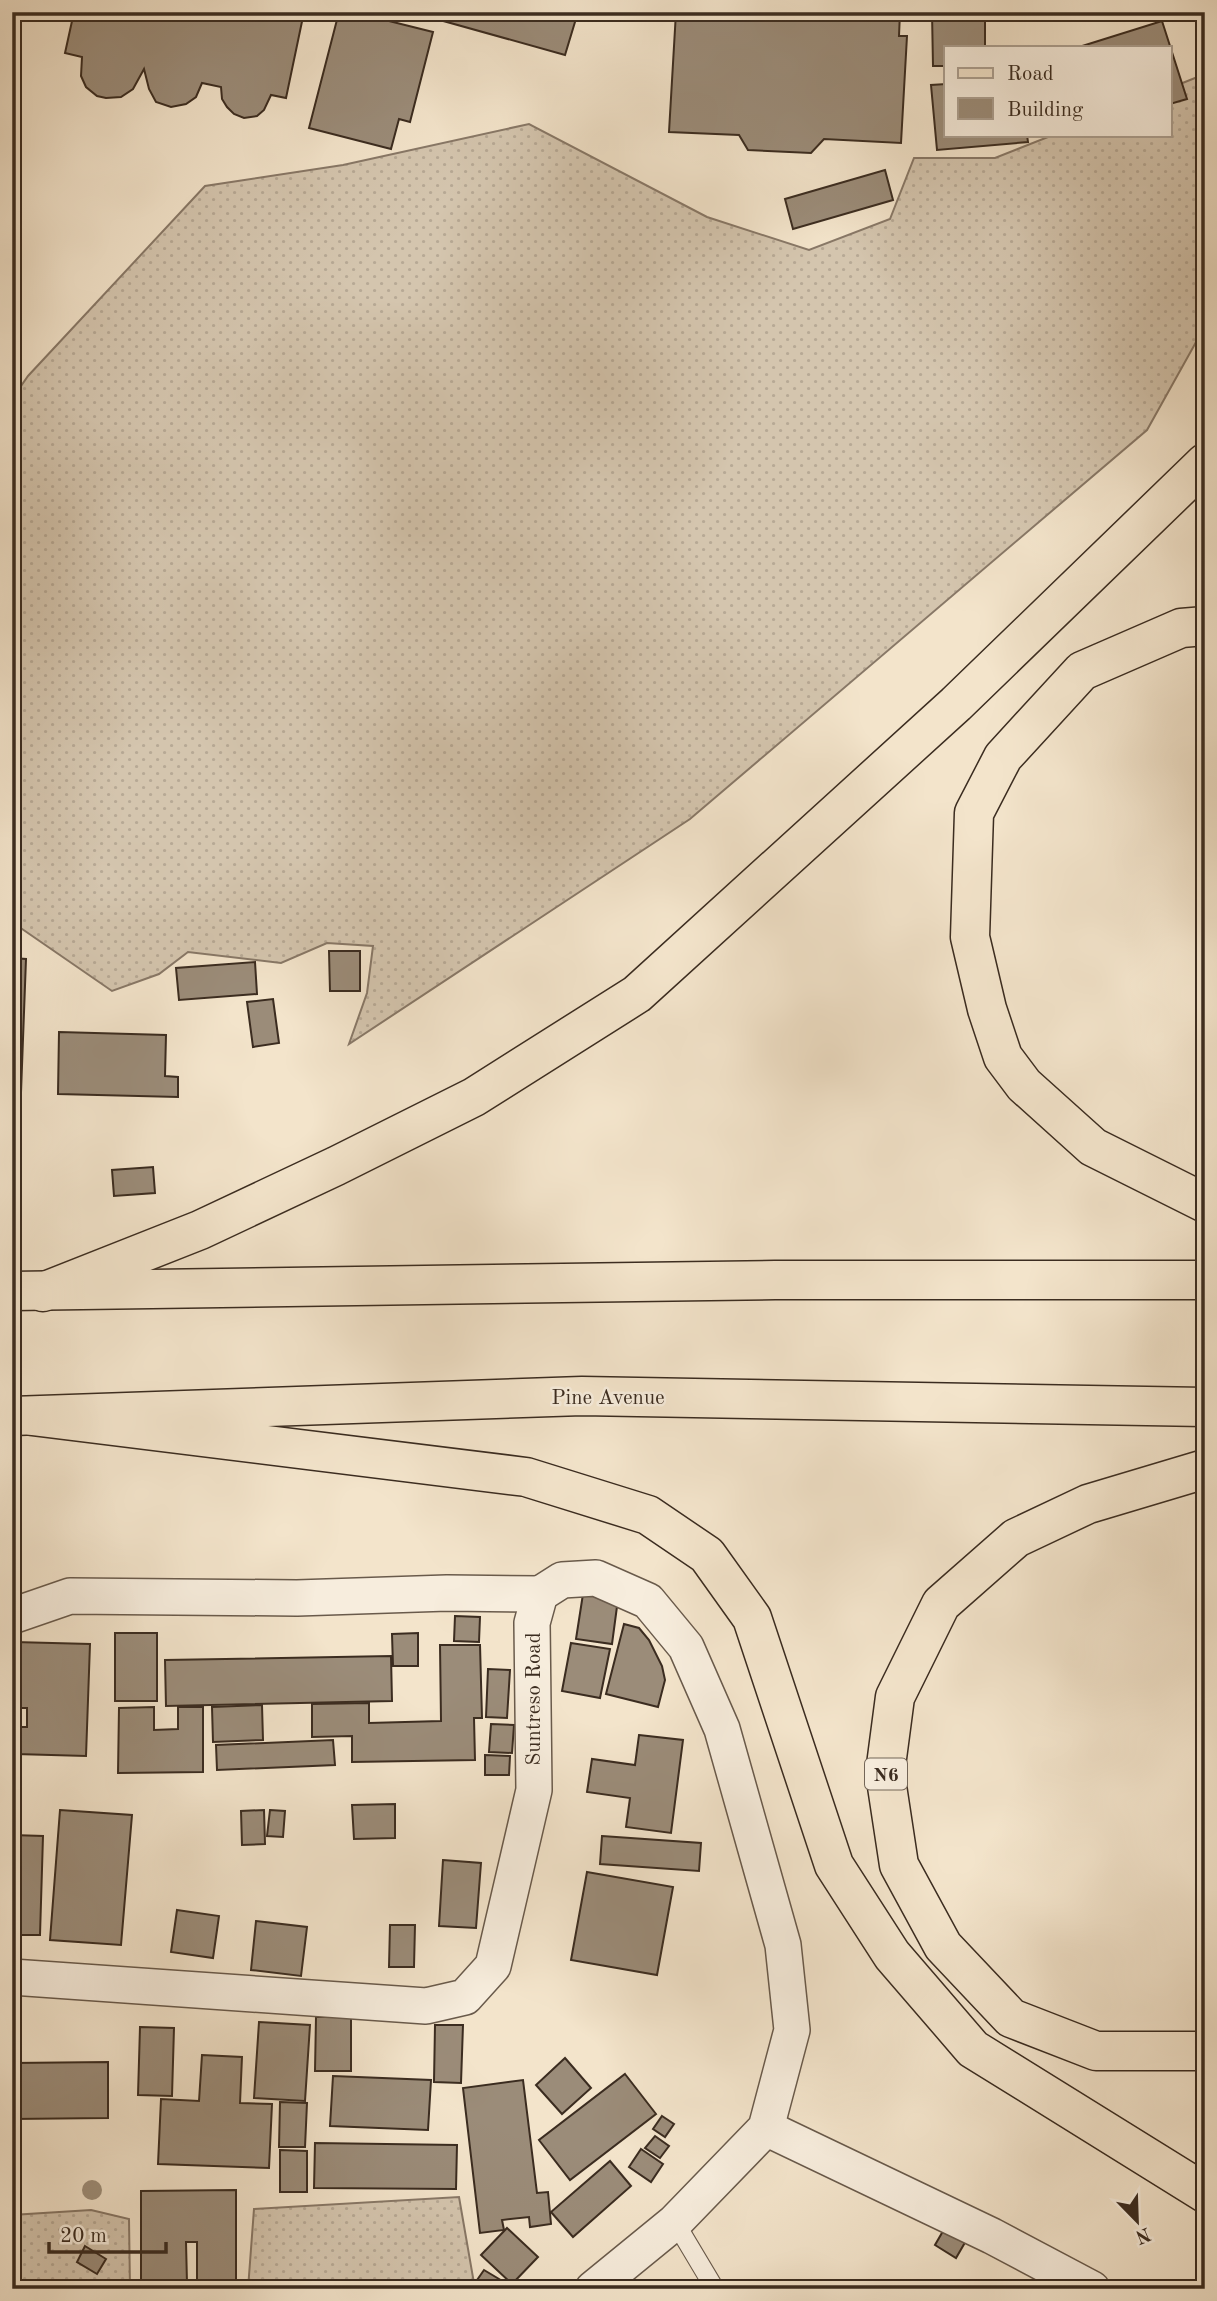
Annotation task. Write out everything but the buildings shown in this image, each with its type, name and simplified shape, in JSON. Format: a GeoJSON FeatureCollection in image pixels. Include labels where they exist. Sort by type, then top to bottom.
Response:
{"type":"FeatureCollection","features":[{"type":"Feature","properties":{"kind":"main road"},"geometry":{"type":"LineString","coordinates":[[27,1291],[200,1230],[324,1172],[474,1097],[637,994],[956,704],[1205,463]]}},
{"type":"Feature","properties":{"kind":"main road"},"geometry":{"type":"LineString","coordinates":[[1205,626],[1181,628],[1082,671],[1003,757],[974,813],[970,937],[987,1009],[1003,1057],[1024,1085],[1093,1147],[1205,1203]]}},
{"type":"Feature","properties":{"kind":"main road"},"geometry":{"type":"LineString","coordinates":[[27,1291],[775,1280],[1205,1280]]}},
{"type":"Feature","properties":{"kind":"main road","name":"Pine Avenue"},"geometry":{"type":"LineString","coordinates":[[22,1416],[582,1396],[1205,1407]]}},
{"type":"Feature","properties":{"kind":"main road"},"geometry":{"type":"LineString","coordinates":[[22,1416],[526,1476],[648,1515],[707,1555],[752,1618],[834,1865],[892,1955],[973,2049],[1205,2193]]}},
{"type":"Feature","properties":{"kind":"main road","name":"N6"},"geometry":{"type":"LineString","coordinates":[[1205,1469],[1088,1504],[1016,1538],[941,1604],[895,1697],[886,1773],[898,1865],[943,1946],[1011,2018],[1096,2051],[1205,2051]]}},
{"type":"Feature","properties":{"kind":"street"},"geometry":{"type":"LineString","coordinates":[[12,1616],[70,1596],[297,1598],[447,1593],[540,1594],[562,1580],[596,1578],[648,1601],[687,1647],[722,1729],[783,1945],[792,2030],[766,2128],[675,2222],[593,2289]]}},
{"type":"Feature","properties":{"kind":"street","name":"Suntreso Road"},"geometry":{"type":"LineString","coordinates":[[12,1977],[426,2006],[466,1997],[493,1966],[534,1790],[532,1623],[540,1594]]}},
{"type":"Feature","properties":{"kind":"street"},"geometry":{"type":"LineString","coordinates":[[766,2128],[992,2236],[1086,2287]]}},
{"type":"Feature","properties":{"kind":"lane"},"geometry":{"type":"LineString","coordinates":[[675,2222],[715,2289]]}},
{"type":"Feature","properties":{"kind":"shaded area"},"geometry":{"type":"Polygon","coordinates":[[[1205,74],[1205,326],[1147,430],[690,819],[349,1044],[367,993],[373,946],[327,943],[281,963],[188,952],[159,974],[112,991],[12,922],[12,399],[28,376],[205,186],[343,165],[529,124],[707,217],[809,250],[890,219],[914,158],[995,158],[1050,136],[1172,136],[1172,87],[1205,74]]]}},
{"type":"Feature","properties":{"kind":"shaded area"},"geometry":{"type":"Polygon","coordinates":[[[459,2197],[475,2289],[248,2289],[254,2209],[459,2197]]]}},
{"type":"Feature","properties":{"kind":"shaded area"},"geometry":{"type":"Polygon","coordinates":[[[91,2210],[129,2219],[130,2289],[12,2289],[12,2215],[91,2210]]]}}]}
